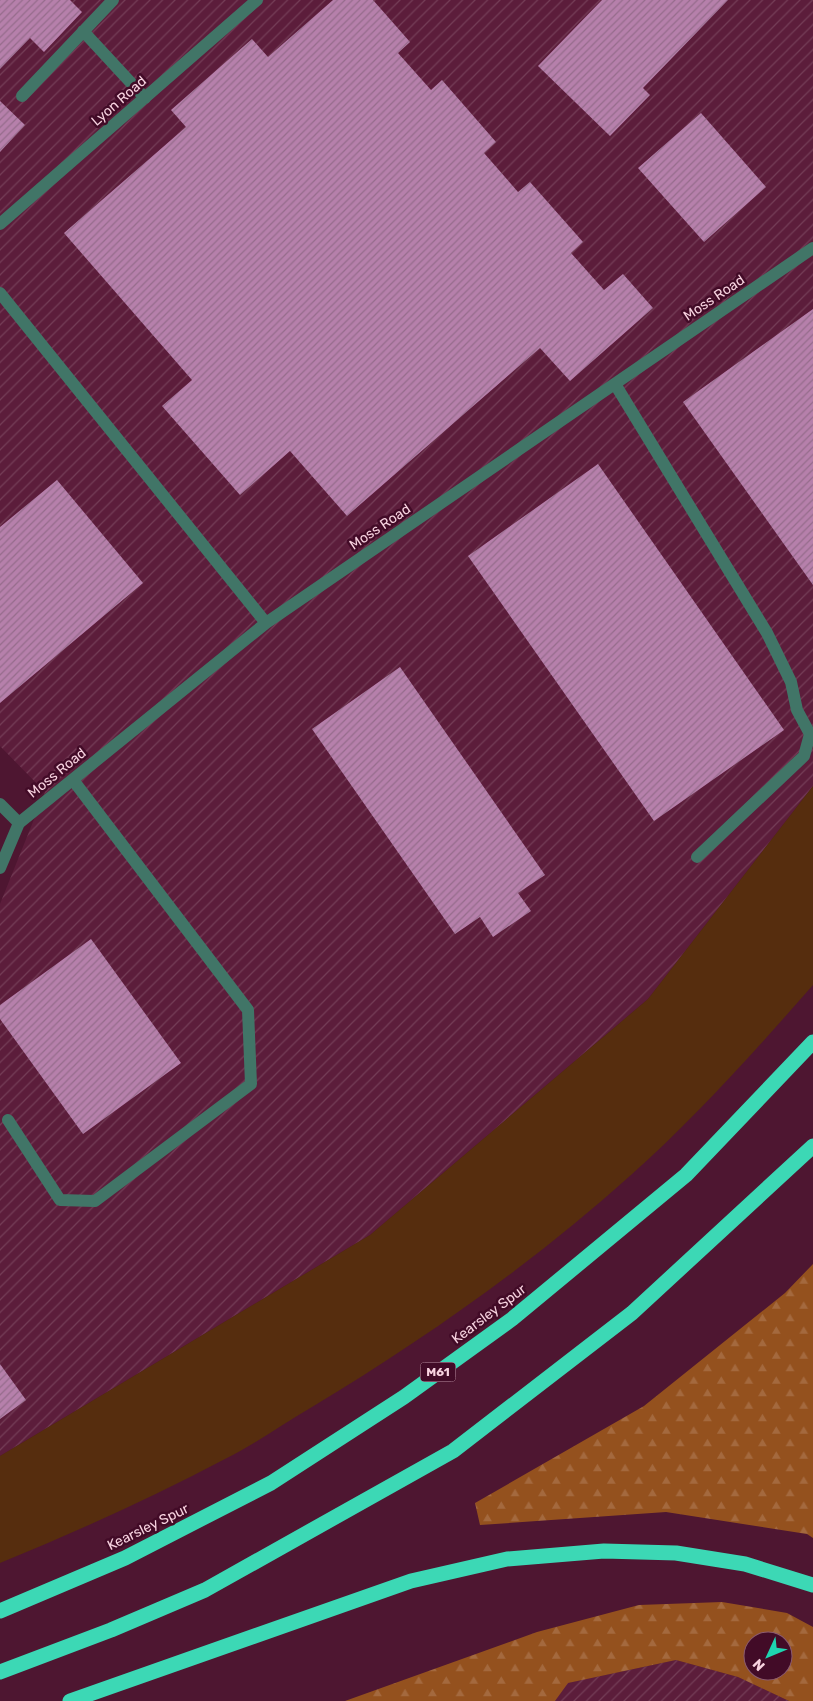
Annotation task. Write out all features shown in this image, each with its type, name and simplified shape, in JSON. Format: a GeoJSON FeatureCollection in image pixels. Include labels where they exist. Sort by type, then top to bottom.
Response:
{"type":"FeatureCollection","features":[{"type":"Feature","properties":{"kind":"highway","name":"Kearsley Spur"},"geometry":{"type":"LineString","coordinates":[[0,1611],[124,1558],[271,1483],[404,1397],[512,1319],[686,1175],[813,1042]]}},
{"type":"Feature","properties":{"kind":"highway"},"geometry":{"type":"LineString","coordinates":[[0,1672],[111,1630],[205,1590],[453,1451],[632,1313],[813,1146]]}},
{"type":"Feature","properties":{"kind":"highway"},"geometry":{"type":"LineString","coordinates":[[70,1701],[411,1581],[507,1559],[604,1551],[676,1553],[745,1564],[813,1585]]}},
{"type":"Feature","properties":{"kind":"street"},"geometry":{"type":"LineString","coordinates":[[22,96],[113,0]]}},
{"type":"Feature","properties":{"kind":"street","name":"Lyon Road"},"geometry":{"type":"LineString","coordinates":[[0,224],[257,0]]}},
{"type":"Feature","properties":{"kind":"street"},"geometry":{"type":"LineString","coordinates":[[83,31],[145,98]]}},
{"type":"Feature","properties":{"kind":"street","name":"Moss Road"},"geometry":{"type":"LineString","coordinates":[[0,868],[19,823],[266,623],[813,248]]}},
{"type":"Feature","properties":{"kind":"street"},"geometry":{"type":"LineString","coordinates":[[0,293],[266,623]]}},
{"type":"Feature","properties":{"kind":"street"},"geometry":{"type":"LineString","coordinates":[[615,384],[767,633],[791,682],[797,710],[810,734],[804,756],[697,857]]}},
{"type":"Feature","properties":{"kind":"street"},"geometry":{"type":"LineString","coordinates":[[8,1120],[60,1200],[95,1201],[251,1084],[248,1010],[73,780]]}},
{"type":"Feature","properties":{"kind":"street"},"geometry":{"type":"LineString","coordinates":[[0,804],[19,823]]}},
{"type":"Feature","properties":{"kind":"shaded area"},"geometry":{"type":"Polygon","coordinates":[[[0,0],[813,0],[813,786],[648,999],[370,1235],[0,1456],[0,904],[45,792],[0,746],[0,0]]]}},
{"type":"Feature","properties":{"kind":"shaded area"},"geometry":{"type":"Polygon","coordinates":[[[813,786],[813,985],[725,1083],[655,1153],[556,1239],[517,1269],[437,1327],[354,1381],[247,1447],[198,1473],[114,1514],[0,1563],[0,1456],[370,1235],[648,999],[813,786]]]}},
{"type":"Feature","properties":{"kind":"shaded area"},"geometry":{"type":"Polygon","coordinates":[[[676,1660],[738,1677],[789,1701],[555,1701],[567,1683],[676,1660]]]}},
{"type":"Feature","properties":{"kind":"green space"},"geometry":{"type":"Polygon","coordinates":[[[813,1264],[813,1538],[807,1534],[666,1512],[480,1525],[475,1503],[644,1406],[785,1293],[813,1264]]]}},
{"type":"Feature","properties":{"kind":"green space"},"geometry":{"type":"Polygon","coordinates":[[[722,1602],[787,1613],[813,1627],[813,1701],[789,1701],[746,1681],[793,1681],[793,1631],[743,1631],[743,1679],[676,1660],[568,1683],[555,1701],[345,1701],[537,1632],[639,1605],[722,1602]]]}},
{"type":"Feature","properties":{"kind":"building"},"geometry":{"type":"Polygon","coordinates":[[[0,0],[70,0],[82,12],[44,52],[30,38],[0,69],[0,0]]]}},
{"type":"Feature","properties":{"kind":"building"},"geometry":{"type":"Polygon","coordinates":[[[333,0],[373,0],[410,42],[398,53],[431,90],[442,80],[496,142],[484,153],[518,192],[530,182],[583,242],[571,253],[604,290],[623,274],[653,308],[570,381],[540,348],[347,516],[290,451],[240,495],[162,406],[192,380],[64,233],[186,127],[171,110],[252,39],[268,57],[333,0]]]}},
{"type":"Feature","properties":{"kind":"building"},"geometry":{"type":"Polygon","coordinates":[[[602,0],[728,0],[643,88],[650,95],[610,136],[538,66],[602,0]]]}},
{"type":"Feature","properties":{"kind":"building"},"geometry":{"type":"Polygon","coordinates":[[[0,101],[25,125],[0,152],[0,101]]]}},
{"type":"Feature","properties":{"kind":"building"},"geometry":{"type":"Polygon","coordinates":[[[701,113],[766,187],[704,242],[638,168],[701,113]]]}},
{"type":"Feature","properties":{"kind":"building"},"geometry":{"type":"Polygon","coordinates":[[[813,309],[813,585],[683,402],[813,309]]]}},
{"type":"Feature","properties":{"kind":"building"},"geometry":{"type":"Polygon","coordinates":[[[598,464],[784,730],[654,821],[468,556],[598,464]]]}},
{"type":"Feature","properties":{"kind":"building"},"geometry":{"type":"Polygon","coordinates":[[[57,480],[143,583],[0,703],[0,527],[57,480]]]}},
{"type":"Feature","properties":{"kind":"building"},"geometry":{"type":"Polygon","coordinates":[[[400,667],[545,875],[518,893],[531,911],[493,937],[480,917],[455,934],[312,729],[400,667]]]}},
{"type":"Feature","properties":{"kind":"building"},"geometry":{"type":"Polygon","coordinates":[[[91,939],[181,1063],[83,1134],[0,1019],[0,1005],[91,939]]]}},
{"type":"Feature","properties":{"kind":"building"},"geometry":{"type":"Polygon","coordinates":[[[0,1364],[26,1400],[0,1419],[0,1364]]]}}]}
